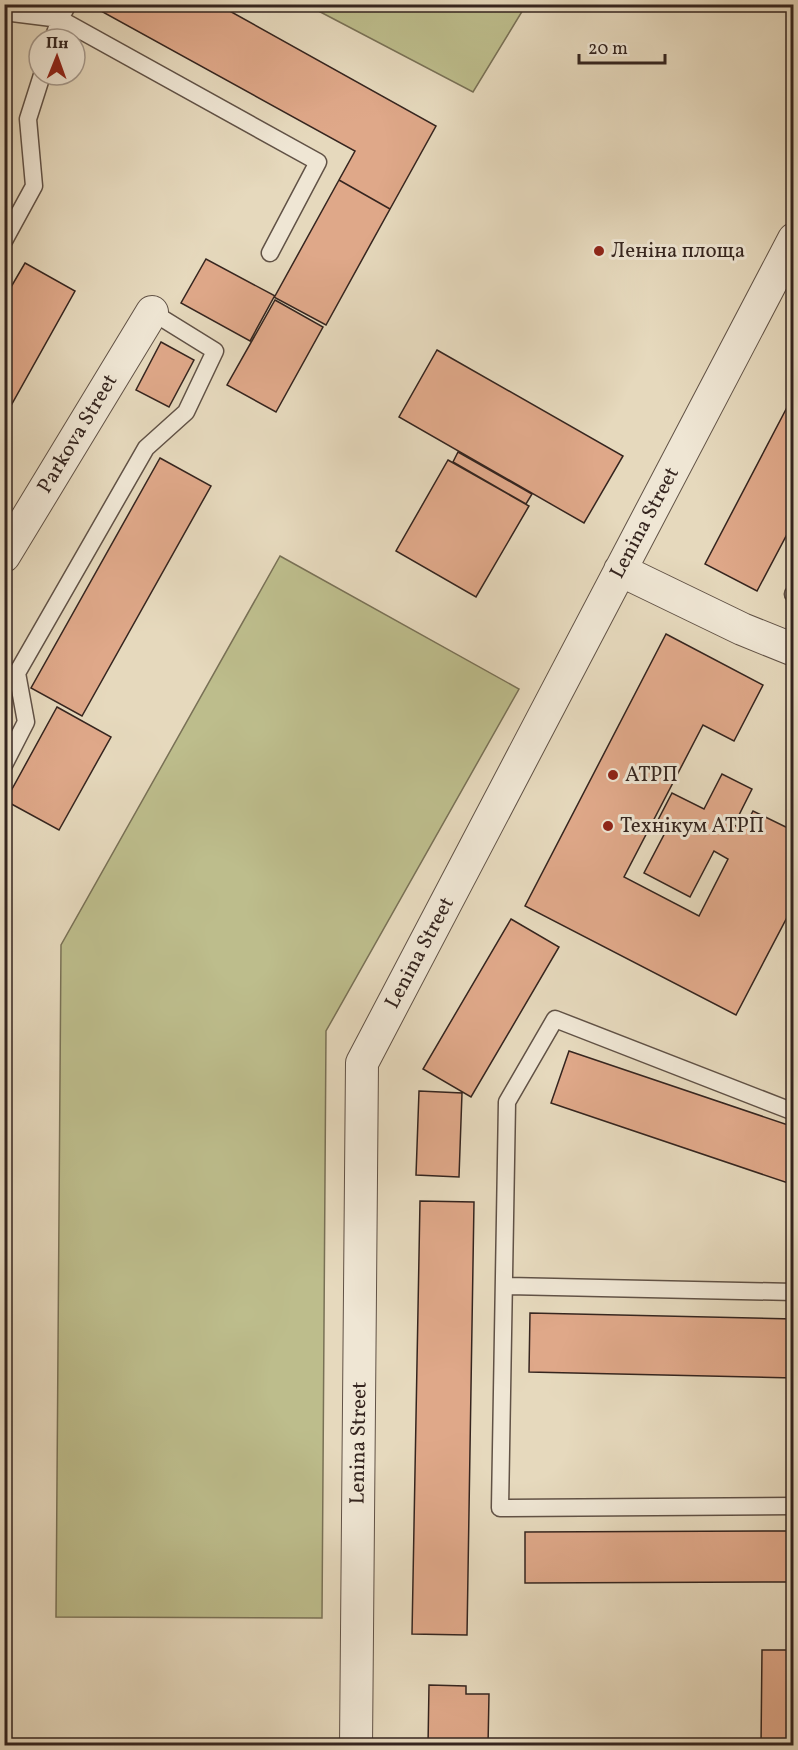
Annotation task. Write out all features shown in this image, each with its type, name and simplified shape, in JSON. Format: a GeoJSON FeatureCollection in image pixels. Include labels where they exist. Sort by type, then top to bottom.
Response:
{"type":"FeatureCollection","features":[{"type":"Feature","properties":{"kind":"street","name":"Lenina Street"},"geometry":{"type":"LineString","coordinates":[[356,1746],[362,1063],[794,239]]}},
{"type":"Feature","properties":{"kind":"street","name":"Parkova Street"},"geometry":{"type":"LineString","coordinates":[[4,556],[152,312]]}},
{"type":"Feature","properties":{"kind":"street"},"geometry":{"type":"LineString","coordinates":[[620,570],[742,629],[794,650]]}},
{"type":"Feature","properties":{"kind":"lane"},"geometry":{"type":"LineString","coordinates":[[4,12],[64,12],[318,162],[270,253]]}},
{"type":"Feature","properties":{"kind":"lane"},"geometry":{"type":"LineString","coordinates":[[58,27],[64,12]]}},
{"type":"Feature","properties":{"kind":"lane"},"geometry":{"type":"LineString","coordinates":[[4,241],[34,186],[28,119],[38,87]]}},
{"type":"Feature","properties":{"kind":"lane"},"geometry":{"type":"LineString","coordinates":[[4,765],[26,722],[17,673],[146,448],[186,412],[216,351],[152,312]]}},
{"type":"Feature","properties":{"kind":"lane"},"geometry":{"type":"LineString","coordinates":[[794,1112],[555,1019],[507,1102],[500,1508],[794,1506]]}},
{"type":"Feature","properties":{"kind":"lane"},"geometry":{"type":"LineString","coordinates":[[504,1286],[794,1292]]}},
{"type":"Feature","properties":{"kind":"green space"},"geometry":{"type":"Polygon","coordinates":[[[307,5],[526,5],[473,92],[307,5]]]}},
{"type":"Feature","properties":{"kind":"green space"},"geometry":{"type":"Polygon","coordinates":[[[280,556],[519,689],[326,1031],[322,1618],[56,1617],[61,945],[280,556]]]}},
{"type":"Feature","properties":{"kind":"building"},"geometry":{"type":"Polygon","coordinates":[[[217,4],[436,126],[390,209],[339,180],[355,151],[90,5],[217,4]]]}},
{"type":"Feature","properties":{"kind":"building"},"geometry":{"type":"Polygon","coordinates":[[[339,180],[390,209],[326,325],[274,297],[250,341],[181,303],[206,259],[275,296],[339,180]]]}},
{"type":"Feature","properties":{"kind":"building"},"geometry":{"type":"Polygon","coordinates":[[[25,263],[75,291],[4,418],[4,299],[25,263]]]}},
{"type":"Feature","properties":{"kind":"building"},"geometry":{"type":"Polygon","coordinates":[[[275,300],[323,327],[276,412],[227,385],[275,300]]]}},
{"type":"Feature","properties":{"kind":"building"},"geometry":{"type":"Polygon","coordinates":[[[161,342],[194,360],[169,407],[136,390],[161,342]]]}},
{"type":"Feature","properties":{"kind":"building"},"geometry":{"type":"Polygon","coordinates":[[[437,350],[623,456],[584,523],[399,417],[437,350]]]}},
{"type":"Feature","properties":{"kind":"building"},"geometry":{"type":"Polygon","coordinates":[[[794,394],[794,521],[757,591],[705,564],[794,394]]]}},
{"type":"Feature","properties":{"kind":"building"},"geometry":{"type":"Polygon","coordinates":[[[458,452],[532,494],[526,504],[453,462],[458,452]]]}},
{"type":"Feature","properties":{"kind":"building"},"geometry":{"type":"Polygon","coordinates":[[[160,458],[211,486],[82,716],[31,688],[160,458]]]}},
{"type":"Feature","properties":{"kind":"building"},"geometry":{"type":"Polygon","coordinates":[[[448,460],[529,506],[476,597],[396,551],[448,460]]]}},
{"type":"Feature","properties":{"kind":"building","name":"Технікум АТРП"},"geometry":{"type":"Polygon","coordinates":[[[666,634],[763,685],[734,741],[703,725],[624,877],[699,916],[728,859],[714,851],[690,897],[644,873],[668,827],[657,822],[672,793],[704,809],[722,774],[752,789],[734,825],[743,830],[753,811],[794,831],[794,904],[736,1015],[525,906],[666,634]]]}},
{"type":"Feature","properties":{"kind":"building"},"geometry":{"type":"Polygon","coordinates":[[[57,707],[111,737],[59,830],[6,801],[4,803],[57,707]]]}},
{"type":"Feature","properties":{"kind":"building"},"geometry":{"type":"Polygon","coordinates":[[[511,919],[559,947],[471,1097],[423,1069],[511,919]]]}},
{"type":"Feature","properties":{"kind":"building"},"geometry":{"type":"Polygon","coordinates":[[[569,1051],[794,1127],[794,1185],[551,1103],[569,1051]]]}},
{"type":"Feature","properties":{"kind":"building"},"geometry":{"type":"Polygon","coordinates":[[[419,1091],[462,1093],[459,1177],[416,1175],[419,1091]]]}},
{"type":"Feature","properties":{"kind":"building"},"geometry":{"type":"Polygon","coordinates":[[[420,1201],[474,1202],[467,1635],[412,1634],[420,1201]]]}},
{"type":"Feature","properties":{"kind":"building"},"geometry":{"type":"Polygon","coordinates":[[[530,1313],[794,1319],[794,1378],[529,1372],[530,1313]]]}},
{"type":"Feature","properties":{"kind":"building"},"geometry":{"type":"Polygon","coordinates":[[[794,1531],[794,1582],[525,1583],[525,1532],[794,1531]]]}},
{"type":"Feature","properties":{"kind":"building"},"geometry":{"type":"Polygon","coordinates":[[[762,1650],[794,1650],[794,1746],[761,1746],[762,1650]]]}},
{"type":"Feature","properties":{"kind":"building"},"geometry":{"type":"Polygon","coordinates":[[[429,1685],[466,1686],[466,1694],[489,1694],[488,1746],[428,1746],[429,1685]]]}},
{"type":"Feature","properties":{"kind":"place","name":"Леніна площа"},"geometry":{"type":"Point","coordinates":[599,251]}},
{"type":"Feature","properties":{"kind":"place","name":"АТРП"},"geometry":{"type":"Point","coordinates":[613,775]}},
{"type":"Feature","properties":{"kind":"place","name":"Технікум АТРП"},"geometry":{"type":"Point","coordinates":[608,826]}}]}
